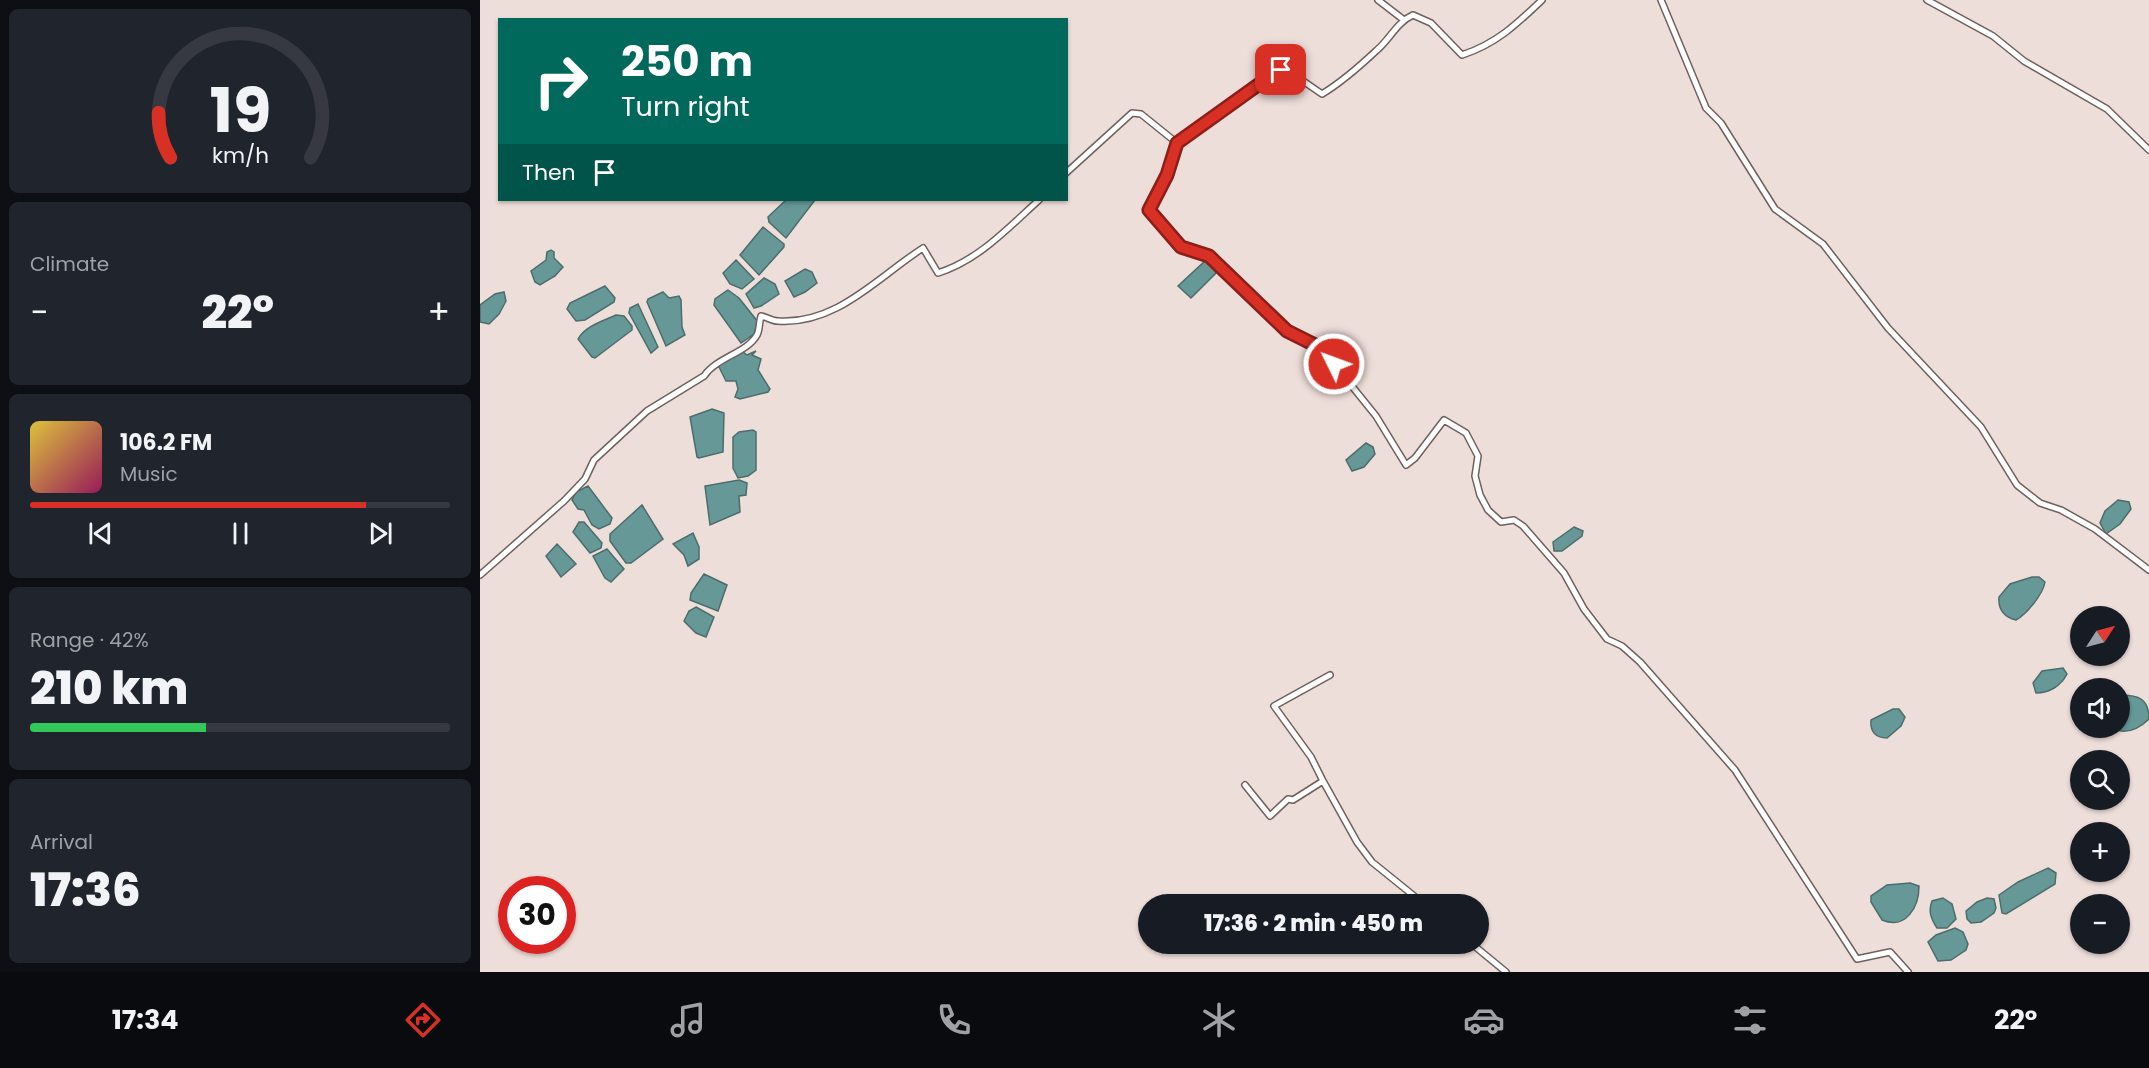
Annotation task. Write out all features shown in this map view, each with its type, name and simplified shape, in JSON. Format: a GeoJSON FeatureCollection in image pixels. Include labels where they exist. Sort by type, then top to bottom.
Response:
{"type":"FeatureCollection","features":[{"type":"Feature","properties":{"kind":"street"},"geometry":{"type":"LineString","coordinates":[[1377,0],[1404,20]]}},
{"type":"Feature","properties":{"kind":"street"},"geometry":{"type":"LineString","coordinates":[[1542,0],[1508,32],[1485,47],[1462,55],[1423,18],[1413,15],[1404,20],[1379,49],[1322,94],[1293,74],[1276,72],[1177,143],[1167,175],[1149,210],[1181,247],[1209,256],[1287,331],[1315,345],[1334,364],[1376,416],[1406,465],[1415,458],[1444,420],[1466,433],[1478,456],[1475,476],[1488,510],[1501,522],[1514,520],[1523,526],[1564,573],[1584,609],[1607,639],[1622,646],[1640,662],[1735,770],[1857,959],[1890,952],[1908,972]]}},
{"type":"Feature","properties":{"kind":"street"},"geometry":{"type":"LineString","coordinates":[[1661,0],[1706,108],[1721,123],[1775,209],[1823,244],[1888,327],[1981,427],[2017,485],[2040,503],[2061,510],[2095,530],[2149,570]]}},
{"type":"Feature","properties":{"kind":"street"},"geometry":{"type":"LineString","coordinates":[[1927,0],[1993,36],[2024,61],[2107,109],[2149,150]]}},
{"type":"Feature","properties":{"kind":"street"},"geometry":{"type":"LineString","coordinates":[[1068,171],[1132,112],[1141,114],[1177,143]]}},
{"type":"Feature","properties":{"kind":"street"},"geometry":{"type":"LineString","coordinates":[[480,574],[564,501],[585,479],[594,460],[646,411],[704,376],[709,369],[731,353],[749,344],[758,334],[761,316],[776,321],[801,320],[824,313],[873,287],[894,267],[923,248],[938,273],[953,268],[984,250],[1038,201]]}},
{"type":"Feature","properties":{"kind":"street"},"geometry":{"type":"LineString","coordinates":[[1330,675],[1274,706],[1311,757],[1357,842],[1372,862],[1412,894]]}},
{"type":"Feature","properties":{"kind":"street"},"geometry":{"type":"LineString","coordinates":[[1245,785],[1270,816],[1288,799],[1293,800],[1323,781]]}},
{"type":"Feature","properties":{"kind":"street"},"geometry":{"type":"LineString","coordinates":[[1484,954],[1506,972]]}},
{"type":"Feature","properties":{"kind":"water"},"geometry":{"type":"Polygon","coordinates":[[[785,201],[814,201],[786,238],[769,222],[768,217],[785,201]]]}},
{"type":"Feature","properties":{"kind":"water"},"geometry":{"type":"Polygon","coordinates":[[[763,227],[784,244],[784,247],[759,275],[740,255],[763,227]]]}},
{"type":"Feature","properties":{"kind":"water"},"geometry":{"type":"Polygon","coordinates":[[[551,250],[554,252],[554,258],[563,267],[555,276],[540,285],[535,282],[531,271],[546,260],[547,252],[551,250]]]}},
{"type":"Feature","properties":{"kind":"water"},"geometry":{"type":"Polygon","coordinates":[[[736,260],[754,279],[742,289],[730,284],[723,273],[736,260]]]}},
{"type":"Feature","properties":{"kind":"water"},"geometry":{"type":"Polygon","coordinates":[[[1205,261],[1211,264],[1216,273],[1191,298],[1178,286],[1205,261]]]}},
{"type":"Feature","properties":{"kind":"water"},"geometry":{"type":"Polygon","coordinates":[[[805,269],[812,272],[817,283],[794,297],[785,281],[805,269]]]}},
{"type":"Feature","properties":{"kind":"water"},"geometry":{"type":"Polygon","coordinates":[[[764,278],[775,284],[779,294],[754,308],[746,294],[764,278]]]}},
{"type":"Feature","properties":{"kind":"water"},"geometry":{"type":"Polygon","coordinates":[[[605,286],[615,298],[614,302],[585,320],[576,321],[567,309],[570,303],[605,286]]]}},
{"type":"Feature","properties":{"kind":"water"},"geometry":{"type":"Polygon","coordinates":[[[728,290],[739,298],[758,322],[754,334],[741,343],[714,305],[715,299],[728,290]]]}},
{"type":"Feature","properties":{"kind":"water"},"geometry":{"type":"Polygon","coordinates":[[[504,292],[506,301],[499,314],[489,324],[480,322],[480,305],[495,294],[504,292]]]}},
{"type":"Feature","properties":{"kind":"water"},"geometry":{"type":"Polygon","coordinates":[[[663,292],[669,298],[679,296],[685,335],[666,346],[647,302],[648,299],[663,292]]]}},
{"type":"Feature","properties":{"kind":"water"},"geometry":{"type":"Polygon","coordinates":[[[638,304],[658,347],[651,353],[629,313],[630,308],[638,304]]]}},
{"type":"Feature","properties":{"kind":"water"},"geometry":{"type":"Polygon","coordinates":[[[616,315],[624,316],[632,326],[632,330],[595,358],[592,357],[578,339],[590,327],[616,315]]]}},
{"type":"Feature","properties":{"kind":"water"},"geometry":{"type":"Polygon","coordinates":[[[756,351],[752,355],[761,359],[758,370],[770,389],[768,392],[740,399],[735,397],[738,389],[736,381],[726,381],[719,367],[715,366],[743,352],[747,355],[756,351]]]}},
{"type":"Feature","properties":{"kind":"water"},"geometry":{"type":"Polygon","coordinates":[[[712,409],[724,413],[723,452],[699,458],[690,417],[712,409]]]}},
{"type":"Feature","properties":{"kind":"water"},"geometry":{"type":"Polygon","coordinates":[[[753,430],[756,432],[756,470],[748,476],[738,478],[733,468],[733,437],[739,432],[753,430]]]}},
{"type":"Feature","properties":{"kind":"water"},"geometry":{"type":"Polygon","coordinates":[[[1366,443],[1373,447],[1375,454],[1364,467],[1352,471],[1346,460],[1366,443]]]}},
{"type":"Feature","properties":{"kind":"water"},"geometry":{"type":"Polygon","coordinates":[[[739,480],[747,483],[746,495],[739,496],[740,512],[710,525],[705,486],[739,480]]]}},
{"type":"Feature","properties":{"kind":"water"},"geometry":{"type":"Polygon","coordinates":[[[588,486],[612,518],[610,524],[599,529],[592,525],[584,510],[578,509],[572,500],[576,492],[588,486]]]}},
{"type":"Feature","properties":{"kind":"water"},"geometry":{"type":"Polygon","coordinates":[[[2118,500],[2129,502],[2131,509],[2120,524],[2106,534],[2100,523],[2105,511],[2118,500]]]}},
{"type":"Feature","properties":{"kind":"water"},"geometry":{"type":"Polygon","coordinates":[[[642,505],[663,539],[631,563],[626,563],[610,541],[610,534],[642,505]]]}},
{"type":"Feature","properties":{"kind":"water"},"geometry":{"type":"Polygon","coordinates":[[[579,522],[584,522],[602,543],[601,548],[590,553],[573,532],[579,522]]]}},
{"type":"Feature","properties":{"kind":"water"},"geometry":{"type":"Polygon","coordinates":[[[1574,527],[1583,531],[1582,536],[1562,551],[1554,551],[1553,542],[1574,527]]]}},
{"type":"Feature","properties":{"kind":"water"},"geometry":{"type":"Polygon","coordinates":[[[693,533],[699,547],[699,559],[688,566],[684,555],[673,544],[693,533]]]}},
{"type":"Feature","properties":{"kind":"water"},"geometry":{"type":"Polygon","coordinates":[[[557,544],[576,564],[561,577],[546,556],[557,544]]]}},
{"type":"Feature","properties":{"kind":"water"},"geometry":{"type":"Polygon","coordinates":[[[607,549],[624,569],[611,582],[605,578],[593,556],[607,549]]]}},
{"type":"Feature","properties":{"kind":"water"},"geometry":{"type":"Polygon","coordinates":[[[704,574],[727,585],[718,611],[690,600],[691,593],[704,574]]]}},
{"type":"Feature","properties":{"kind":"water"},"geometry":{"type":"Polygon","coordinates":[[[2039,577],[2045,582],[2038,598],[2016,620],[2008,617],[2001,609],[1999,597],[2010,584],[2039,577]]]}},
{"type":"Feature","properties":{"kind":"water"},"geometry":{"type":"Polygon","coordinates":[[[696,607],[714,617],[706,637],[696,633],[684,621],[689,611],[696,607]]]}},
{"type":"Feature","properties":{"kind":"water"},"geometry":{"type":"Polygon","coordinates":[[[2063,668],[2067,674],[2058,685],[2045,692],[2036,693],[2033,683],[2042,671],[2063,668]]]}},
{"type":"Feature","properties":{"kind":"water"},"geometry":{"type":"Polygon","coordinates":[[[2130,696],[2142,700],[2149,712],[2149,719],[2131,730],[2130,696]]]}},
{"type":"Feature","properties":{"kind":"water"},"geometry":{"type":"Polygon","coordinates":[[[1893,709],[1899,709],[1905,717],[1901,726],[1887,738],[1876,735],[1872,731],[1871,720],[1893,709]]]}},
{"type":"Feature","properties":{"kind":"water"},"geometry":{"type":"Polygon","coordinates":[[[2048,868],[2056,873],[2055,884],[2006,914],[2002,913],[1999,895],[2018,882],[2048,868]]]}},
{"type":"Feature","properties":{"kind":"water"},"geometry":{"type":"Polygon","coordinates":[[[1910,883],[1919,886],[1917,902],[1910,915],[1898,922],[1882,920],[1871,902],[1871,896],[1887,885],[1910,883]]]}},
{"type":"Feature","properties":{"kind":"water"},"geometry":{"type":"Polygon","coordinates":[[[1943,898],[1952,904],[1956,919],[1947,928],[1937,928],[1930,908],[1932,901],[1943,898]]]}},
{"type":"Feature","properties":{"kind":"water"},"geometry":{"type":"Polygon","coordinates":[[[1987,898],[1994,899],[1996,908],[1994,913],[1981,922],[1971,923],[1967,919],[1966,911],[1977,902],[1987,898]]]}},
{"type":"Feature","properties":{"kind":"water"},"geometry":{"type":"Polygon","coordinates":[[[1955,928],[1963,932],[1968,944],[1966,950],[1951,960],[1938,961],[1928,942],[1936,935],[1955,928]]]}},
{"type":"Feature","properties":{"kind":"route"},"geometry":{"type":"LineString","coordinates":[[1281,70],[1177,143],[1167,175],[1149,210],[1181,247],[1209,256],[1287,331],[1315,345],[1334,364]]}}]}
